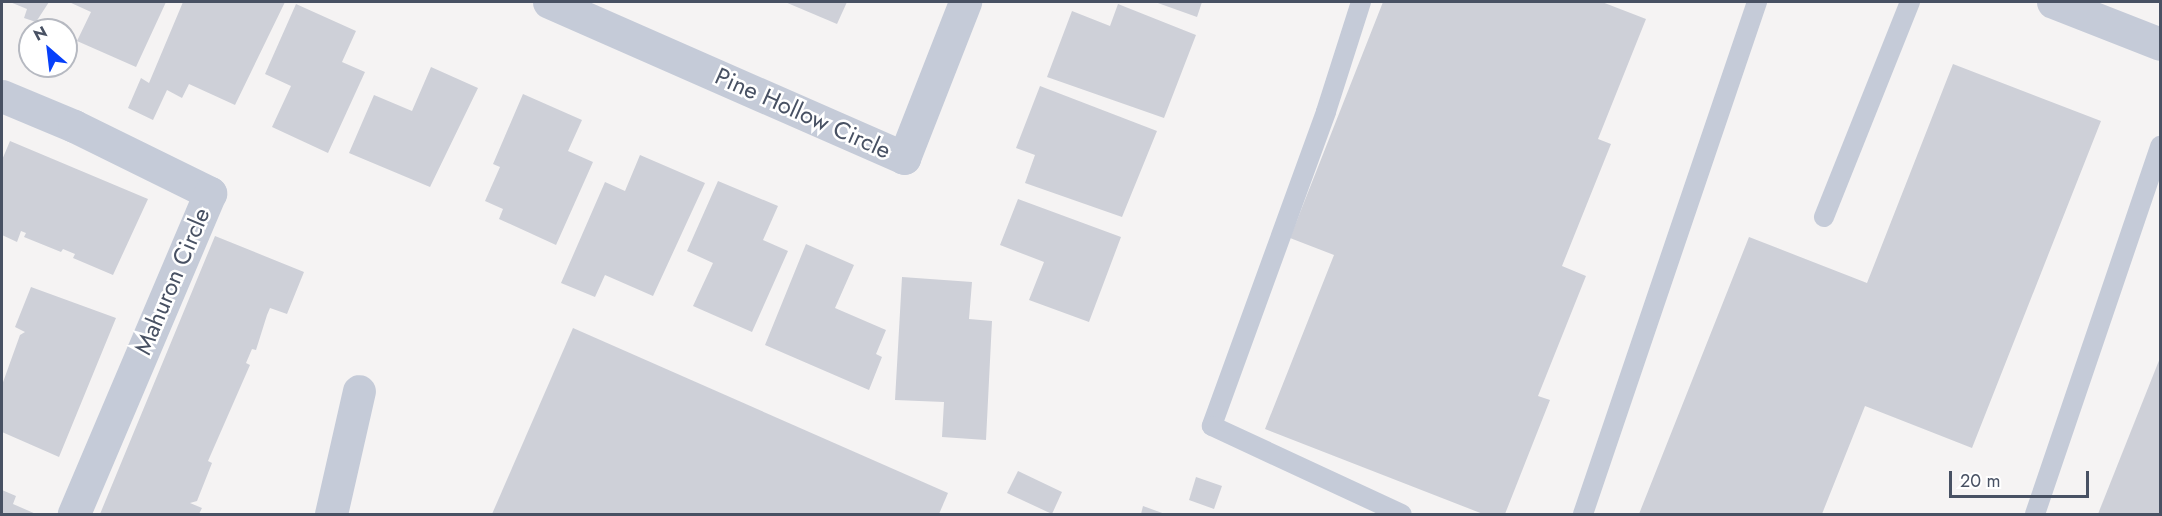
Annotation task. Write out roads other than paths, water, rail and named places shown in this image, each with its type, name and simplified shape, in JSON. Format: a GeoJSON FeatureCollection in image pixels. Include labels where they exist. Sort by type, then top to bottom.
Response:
{"type":"FeatureCollection","features":[{"type":"Feature","properties":{"kind":"street","name":"Pine Hollow Circle"},"geometry":{"type":"LineString","coordinates":[[549,2],[904,158],[964,2]]}},
{"type":"Feature","properties":{"kind":"street"},"geometry":{"type":"LineString","coordinates":[[2053,2],[2100,10],[2160,44]]}},
{"type":"Feature","properties":{"kind":"street","name":"Mahuron Circle"},"geometry":{"type":"LineString","coordinates":[[2,96],[74,126],[210,193],[74,514]]}},
{"type":"Feature","properties":{"kind":"street"},"geometry":{"type":"LineString","coordinates":[[331,514],[359,391]]}},
{"type":"Feature","properties":{"kind":"lane"},"geometry":{"type":"LineString","coordinates":[[1361,2],[1326,112],[1212,426],[1402,514]]}},
{"type":"Feature","properties":{"kind":"lane"},"geometry":{"type":"LineString","coordinates":[[1583,514],[1757,2]]}},
{"type":"Feature","properties":{"kind":"lane"},"geometry":{"type":"LineString","coordinates":[[1824,217],[1911,2]]}},
{"type":"Feature","properties":{"kind":"lane"},"geometry":{"type":"LineString","coordinates":[[2035,514],[2160,146]]}}]}
